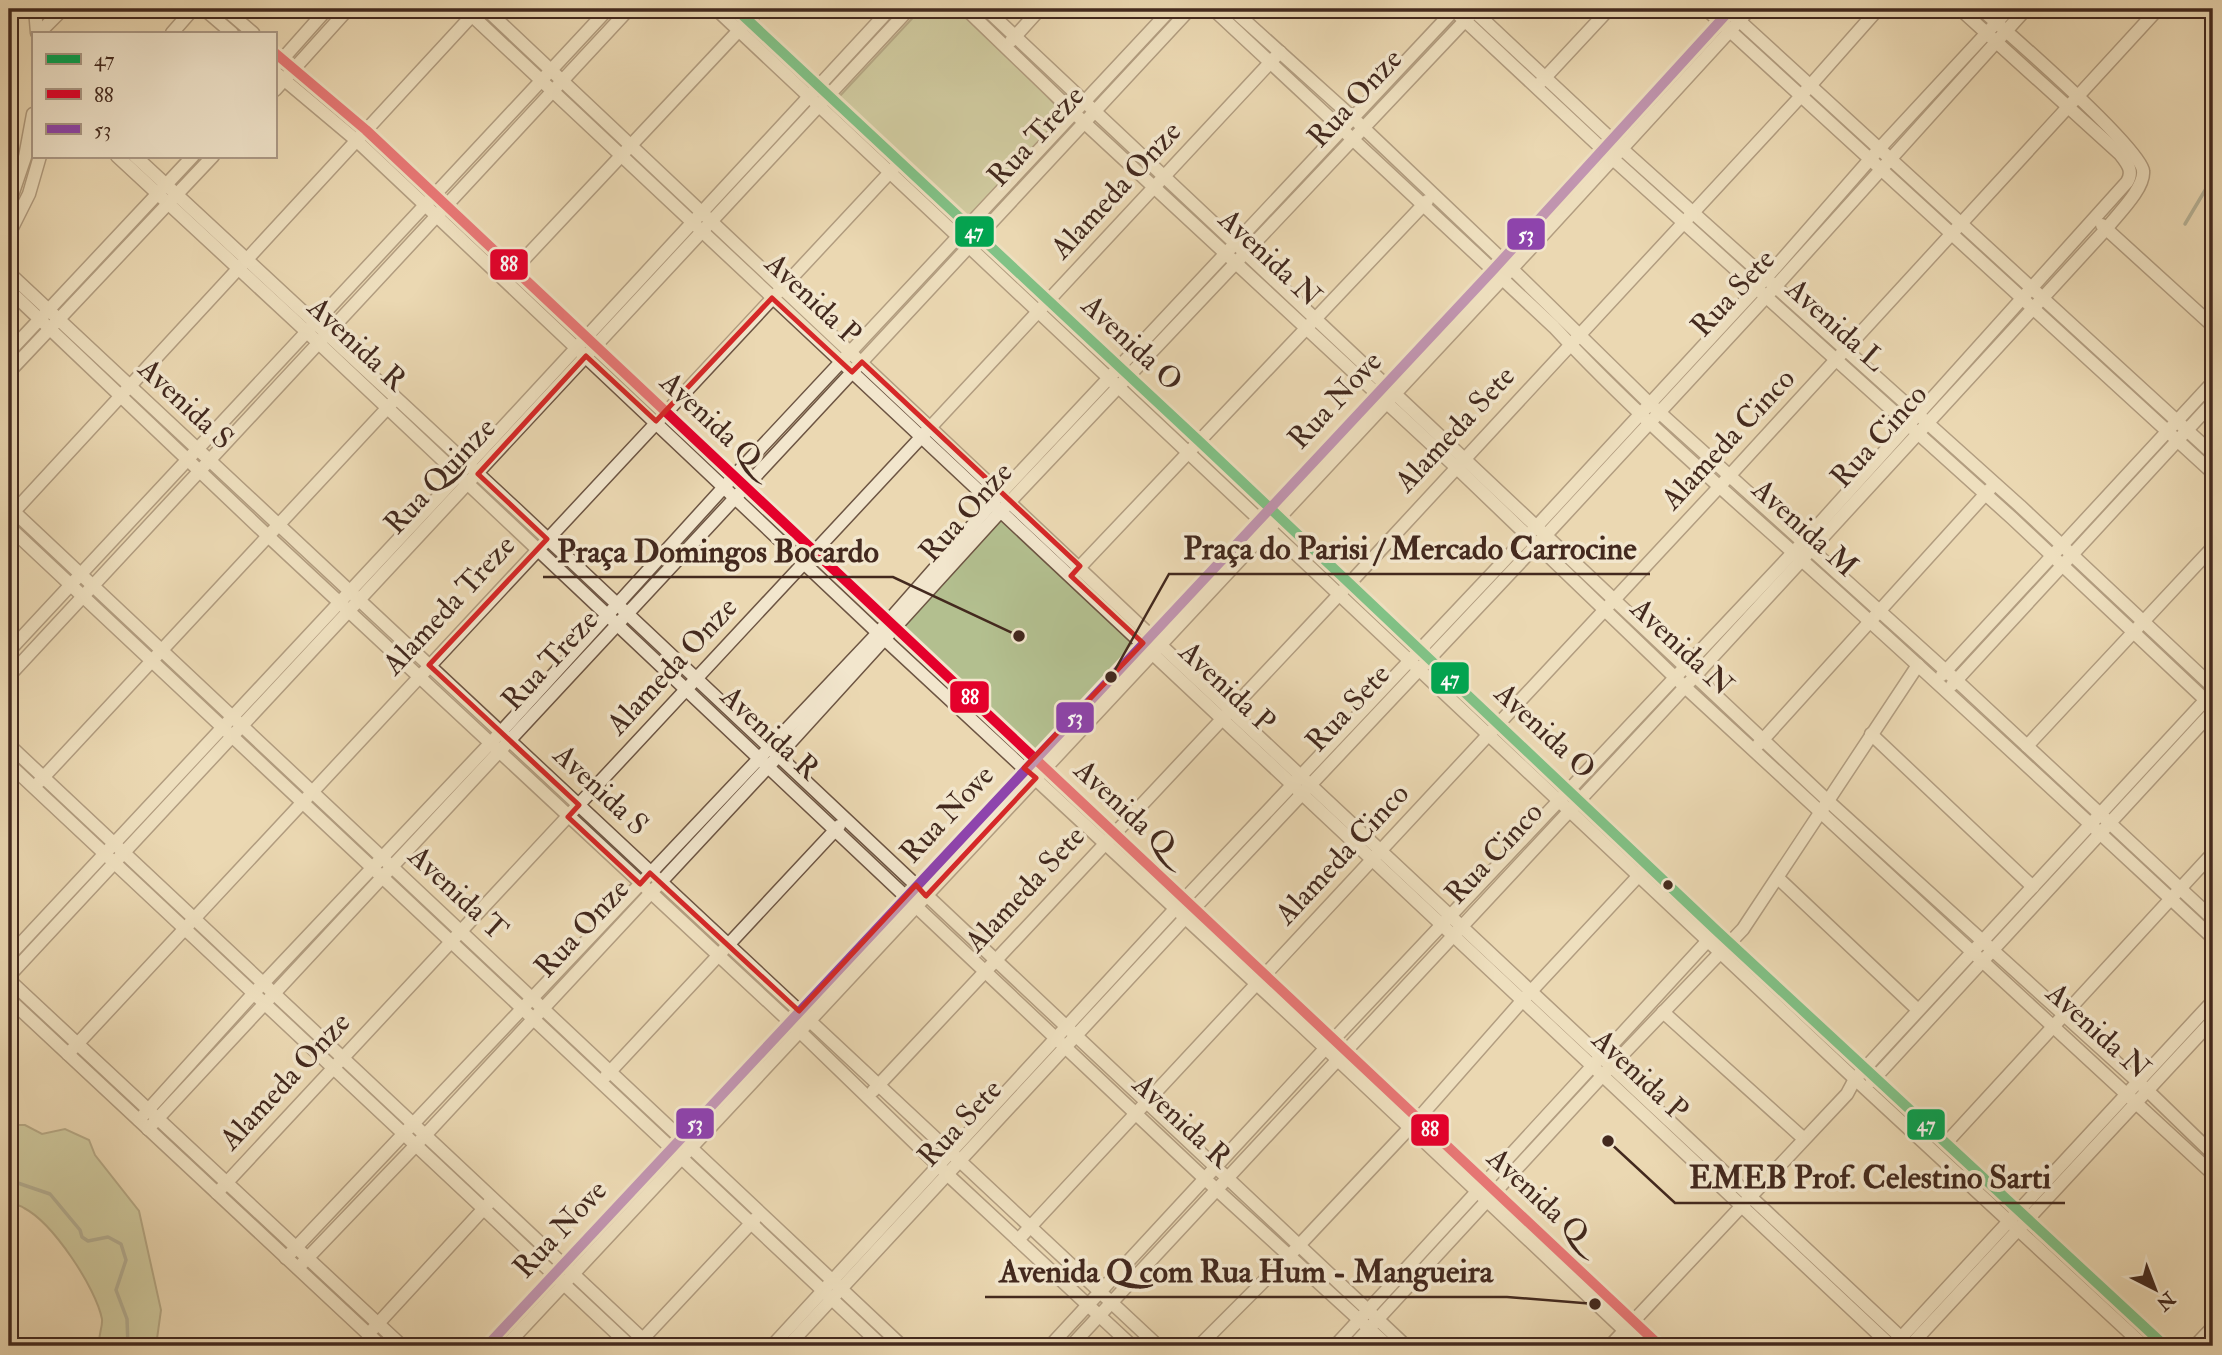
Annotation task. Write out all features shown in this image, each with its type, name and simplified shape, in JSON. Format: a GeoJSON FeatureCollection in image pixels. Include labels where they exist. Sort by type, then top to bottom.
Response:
{"type":"FeatureCollection","features":[{"type":"Feature","properties":{"kind":"street"},"geometry":{"type":"LineString","coordinates":[[44,16],[63,9]]}},
{"type":"Feature","properties":{"kind":"street"},"geometry":{"type":"LineString","coordinates":[[173,32],[193,9]]}},
{"type":"Feature","properties":{"kind":"street"},"geometry":{"type":"LineString","coordinates":[[204,9],[231,32]]}},
{"type":"Feature","properties":{"kind":"street"},"geometry":{"type":"LineString","coordinates":[[225,9],[252,32]]}},
{"type":"Feature","properties":{"kind":"street"},"geometry":{"type":"LineString","coordinates":[[278,70],[327,9]]}},
{"type":"Feature","properties":{"kind":"street"},"geometry":{"type":"LineString","coordinates":[[278,70],[293,70],[348,9]]}},
{"type":"Feature","properties":{"kind":"street","name":"Avenida P"},"geometry":{"type":"LineString","coordinates":[[486,9],[546,75],[552,90],[620,154],[696,217]]}},
{"type":"Feature","properties":{"kind":"street"},"geometry":{"type":"LineString","coordinates":[[9,651],[608,9]]}},
{"type":"Feature","properties":{"kind":"street"},"geometry":{"type":"LineString","coordinates":[[9,676],[629,9]]}},
{"type":"Feature","properties":{"kind":"street","name":"Avenida O"},"geometry":{"type":"LineString","coordinates":[[716,9],[899,163],[974,231],[1275,513],[1344,589],[1420,661],[1488,734],[1565,795],[1580,800],[1649,866],[1713,936]]}},
{"type":"Feature","properties":{"kind":"street","name":"Avenida O"},"geometry":{"type":"LineString","coordinates":[[736,9],[814,91]]}},
{"type":"Feature","properties":{"kind":"street"},"geometry":{"type":"LineString","coordinates":[[504,279],[759,9]]}},
{"type":"Feature","properties":{"kind":"street","name":"Rua Quinze"},"geometry":{"type":"LineString","coordinates":[[9,978],[360,600],[586,346],[696,217],[890,9]]}},
{"type":"Feature","properties":{"kind":"street","name":"Rua Quinze"},"geometry":{"type":"LineString","coordinates":[[586,346],[706,227],[909,9]]}},
{"type":"Feature","properties":{"kind":"street","name":"Avenida N"},"geometry":{"type":"LineString","coordinates":[[966,9],[1155,187],[1231,247]]}},
{"type":"Feature","properties":{"kind":"street","name":"Avenida N"},"geometry":{"type":"LineString","coordinates":[[986,9],[1165,176],[1231,247],[1311,323],[1460,463],[1541,531],[1763,740],[1824,807],[1977,957],[2213,1173]]}},
{"type":"Feature","properties":{"kind":"street"},"geometry":{"type":"LineString","coordinates":[[1006,46],[1041,9]]}},
{"type":"Feature","properties":{"kind":"street","name":"Rua Treze"},"geometry":{"type":"LineString","coordinates":[[1090,106],[1171,9]]}},
{"type":"Feature","properties":{"kind":"street","name":"Rua Treze"},"geometry":{"type":"LineString","coordinates":[[506,737],[617,605],[724,487],[842,362],[974,231],[1079,117],[1190,9]]}},
{"type":"Feature","properties":{"kind":"street","name":"Avenida M"},"geometry":{"type":"LineString","coordinates":[[1213,9],[1352,117],[1433,195],[1570,344],[1649,412],[1730,476],[1951,675],[2213,919]]}},
{"type":"Feature","properties":{"kind":"street","name":"Avenida M"},"geometry":{"type":"LineString","coordinates":[[1232,9],[1342,129],[1423,205],[1499,269]]}},
{"type":"Feature","properties":{"kind":"street","name":"Avenida L"},"geometry":{"type":"LineString","coordinates":[[1474,9],[1545,77],[1607,145],[1612,159],[1986,495],[2133,633],[2212,699]]}},
{"type":"Feature","properties":{"kind":"street","name":"Rua Onze"},"geometry":{"type":"LineString","coordinates":[[303,1263],[421,1140],[650,873],[773,752],[1113,382],[1241,257],[1474,9]]}},
{"type":"Feature","properties":{"kind":"street"},"geometry":{"type":"LineString","coordinates":[[1536,87],[1609,9]]}},
{"type":"Feature","properties":{"kind":"street"},"geometry":{"type":"LineString","coordinates":[[1706,9],[1881,169],[1958,229]]}},
{"type":"Feature","properties":{"kind":"street"},"geometry":{"type":"LineString","coordinates":[[1729,9],[1890,158],[1958,229],[2213,473]]}},
{"type":"Feature","properties":{"kind":"street","name":"Rua Nove"},"geometry":{"type":"LineString","coordinates":[[487,1346],[1146,639],[1275,513],[1499,269],[1729,9]]}},
{"type":"Feature","properties":{"kind":"street","name":"Rua Nove"},"geometry":{"type":"LineString","coordinates":[[1499,269],[1512,269],[1750,9]]}},
{"type":"Feature","properties":{"kind":"street","name":"Alameda Sete"},"geometry":{"type":"LineString","coordinates":[[867,1097],[1344,589],[1801,96],[1878,9]]}},
{"type":"Feature","properties":{"kind":"street"},"geometry":{"type":"LineString","coordinates":[[1960,9],[1996,32],[2073,101],[2137,173]]}},
{"type":"Feature","properties":{"kind":"street"},"geometry":{"type":"LineString","coordinates":[[1981,9],[1996,32]]}},
{"type":"Feature","properties":{"kind":"street","name":"Rua Sete"},"geometry":{"type":"LineString","coordinates":[[788,1346],[837,1286],[1185,909],[1420,661],[1771,282],[1881,169],[1996,32],[2009,9]]}},
{"type":"Feature","properties":{"kind":"street","name":"Rua Sete"},"geometry":{"type":"LineString","coordinates":[[1771,282],[1879,149],[1996,32],[2026,9]]}},
{"type":"Feature","properties":{"kind":"street","name":"Alameda Cinco"},"geometry":{"type":"LineString","coordinates":[[1018,1240],[1730,476],[2158,9]]}},
{"type":"Feature","properties":{"kind":"street","name":"Avenida L"},"geometry":{"type":"LineString","coordinates":[[1455,10],[1536,87],[1607,145],[1622,149],[1995,484],[2143,622],[2212,699]]}},
{"type":"Feature","properties":{"kind":"street","name":"Rua Onze"},"geometry":{"type":"LineString","coordinates":[[1123,372],[1231,247],[1455,10]]}},
{"type":"Feature","properties":{"kind":"street"},"geometry":{"type":"LineString","coordinates":[[11,512],[356,141],[471,11]]}},
{"type":"Feature","properties":{"kind":"street","name":"Avenida P"},"geometry":{"type":"LineString","coordinates":[[471,11],[546,75],[561,80],[630,144],[772,298],[996,508],[1075,571]]}},
{"type":"Feature","properties":{"kind":"street","name":"Alameda Onze"},"geometry":{"type":"LineString","coordinates":[[217,1193],[1276,57]]}},
{"type":"Feature","properties":{"kind":"street","name":"Avenida Q"},"geometry":{"type":"LineString","coordinates":[[278,70],[504,279],[586,346]]}},
{"type":"Feature","properties":{"kind":"street","name":"Avenida Q"},"geometry":{"type":"LineString","coordinates":[[293,70],[366,130],[514,269],[586,346],[660,417],[724,487],[882,636],[1040,773],[1414,1123],[1634,1336],[1660,1346]]}},
{"type":"Feature","properties":{"kind":"street","name":"Avenida O"},"geometry":{"type":"LineString","coordinates":[[824,100],[889,173],[1037,313],[1264,524],[1344,589]]}},
{"type":"Feature","properties":{"kind":"street"},"geometry":{"type":"LineString","coordinates":[[9,204],[25,157],[32,119]]}},
{"type":"Feature","properties":{"kind":"street"},"geometry":{"type":"LineString","coordinates":[[9,234],[29,194],[39,158]]}},
{"type":"Feature","properties":{"kind":"street","name":"Avenida R"},"geometry":{"type":"LineString","coordinates":[[120,158],[162,189]]}},
{"type":"Feature","properties":{"kind":"street","name":"Avenida R"},"geometry":{"type":"LineString","coordinates":[[137,158],[172,199],[392,403],[464,480],[537,550],[1205,1179],[1289,1256],[1406,1346]]}},
{"type":"Feature","properties":{"kind":"street"},"geometry":{"type":"LineString","coordinates":[[9,352],[191,158]]}},
{"type":"Feature","properties":{"kind":"street"},"geometry":{"type":"LineString","coordinates":[[9,372],[211,158]]}},
{"type":"Feature","properties":{"kind":"street","name":"Alameda Treze"},"geometry":{"type":"LineString","coordinates":[[68,1054],[899,163]]}},
{"type":"Feature","properties":{"kind":"street","name":"Rua Cinco"},"geometry":{"type":"LineString","coordinates":[[1071,1346],[1580,800],[1680,683],[2032,298],[2095,219],[2137,173],[2141,184],[2106,228],[2032,298]]}},
{"type":"Feature","properties":{"kind":"street"},"geometry":{"type":"LineString","coordinates":[[1075,571],[1433,195]]}},
{"type":"Feature","properties":{"kind":"street"},"geometry":{"type":"LineString","coordinates":[[2095,219],[2213,326]]}},
{"type":"Feature","properties":{"kind":"street","name":"Avenida P"},"geometry":{"type":"LineString","coordinates":[[706,227],[782,288],[1005,497],[1075,571],[1302,786],[1372,860],[1485,967],[1818,1277],[1901,1344]]}},
{"type":"Feature","properties":{"kind":"street","name":"Rua Treze"},"geometry":{"type":"LineString","coordinates":[[144,1125],[263,983],[373,868],[628,615],[862,362],[963,242]]}},
{"type":"Feature","properties":{"kind":"street","name":"Avenida M"},"geometry":{"type":"LineString","coordinates":[[1512,269],[1579,333],[1720,486],[1942,686],[2213,938]]}},
{"type":"Feature","properties":{"kind":"street","name":"Avenida S"},"geometry":{"type":"LineString","coordinates":[[9,272],[44,315]]}},
{"type":"Feature","properties":{"kind":"street","name":"Avenida S"},"geometry":{"type":"LineString","coordinates":[[9,290],[55,325],[192,455],[198,470],[789,1021],[1132,1346]]}},
{"type":"Feature","properties":{"kind":"street"},"geometry":{"type":"LineString","coordinates":[[2032,298],[2177,420],[2213,454]]}},
{"type":"Feature","properties":{"kind":"street"},"geometry":{"type":"LineString","coordinates":[[2067,550],[2167,430],[2213,383]]}},
{"type":"Feature","properties":{"kind":"street"},"geometry":{"type":"LineString","coordinates":[[1942,686],[2056,561],[2213,402]]}},
{"type":"Feature","properties":{"kind":"street"},"geometry":{"type":"LineString","coordinates":[[34,788],[392,403]]}},
{"type":"Feature","properties":{"kind":"street","name":"Avenida R"},"geometry":{"type":"LineString","coordinates":[[392,403],[473,470],[1299,1245],[1369,1320],[1388,1346]]}},
{"type":"Feature","properties":{"kind":"street","name":"Avenida Q"},"geometry":{"type":"LineString","coordinates":[[660,417],[734,477],[891,625],[1029,763]]}},
{"type":"Feature","properties":{"kind":"street","name":"Avenida S"},"geometry":{"type":"LineString","coordinates":[[192,455],[208,460],[360,600],[1111,1305],[1158,1346]]}},
{"type":"Feature","properties":{"kind":"street","name":"Avenida N"},"geometry":{"type":"LineString","coordinates":[[1460,463],[1531,541],[1754,751],[1988,945],[2143,1086],[2213,1154]]}},
{"type":"Feature","properties":{"kind":"street","name":"Rua Quinze"},"geometry":{"type":"LineString","coordinates":[[9,956],[350,591],[464,480]]}},
{"type":"Feature","properties":{"kind":"street"},"geometry":{"type":"LineString","coordinates":[[1754,751],[1878,610],[1995,484]]}},
{"type":"Feature","properties":{"kind":"street","name":"Avenida T"},"geometry":{"type":"LineString","coordinates":[[11,512],[81,573],[538,1003],[605,1077]]}},
{"type":"Feature","properties":{"kind":"street","name":"Rua Nove"},"geometry":{"type":"LineString","coordinates":[[506,1346],[1157,649],[1264,524]]}},
{"type":"Feature","properties":{"kind":"street","name":"Avenida T"},"geometry":{"type":"LineString","coordinates":[[9,527],[528,1014],[605,1077],[676,1143],[751,1224],[883,1346]]}},
{"type":"Feature","properties":{"kind":"street"},"geometry":{"type":"LineString","coordinates":[[2027,746],[2213,547]]}},
{"type":"Feature","properties":{"kind":"street","name":"Avenida O"},"geometry":{"type":"LineString","coordinates":[[1420,661],[1499,723],[1565,795],[1570,810],[1639,876],[1713,936],[1865,1068],[2165,1346]]}},
{"type":"Feature","properties":{"kind":"street"},"geometry":{"type":"LineString","coordinates":[[1485,1192],[1602,1076],[1726,948],[1753,916],[1917,665]]}},
{"type":"Feature","properties":{"kind":"street","name":"Rua Cinco"},"geometry":{"type":"LineString","coordinates":[[1050,1346],[1565,795],[1680,683]]}},
{"type":"Feature","properties":{"kind":"street"},"geometry":{"type":"LineString","coordinates":[[1610,1346],[1634,1336],[1742,1206],[1803,1138],[1859,1083],[1875,1077],[1977,957],[2212,699]]}},
{"type":"Feature","properties":{"kind":"street"},"geometry":{"type":"LineString","coordinates":[[1871,734],[2032,887]]}},
{"type":"Feature","properties":{"kind":"street"},"geometry":{"type":"LineString","coordinates":[[9,745],[342,1058],[409,1130]]}},
{"type":"Feature","properties":{"kind":"street","name":"Rua Treze"},"geometry":{"type":"LineString","coordinates":[[153,1114],[274,994],[384,878],[495,748]]}},
{"type":"Feature","properties":{"kind":"street","name":"Rua Onze"},"geometry":{"type":"LineString","coordinates":[[538,1003],[650,894],[763,762]]}},
{"type":"Feature","properties":{"kind":"street"},"geometry":{"type":"LineString","coordinates":[[9,764],[332,1068],[493,1199],[574,1274],[640,1344]]}},
{"type":"Feature","properties":{"kind":"street","name":"Avenida P"},"geometry":{"type":"LineString","coordinates":[[1302,786],[1381,849],[1463,925],[1827,1267],[1901,1344]]}},
{"type":"Feature","properties":{"kind":"street"},"geometry":{"type":"LineString","coordinates":[[605,1077],[845,819]]}},
{"type":"Feature","properties":{"kind":"street"},"geometry":{"type":"LineString","coordinates":[[1988,945],[2032,887],[2095,829]]}},
{"type":"Feature","properties":{"kind":"street"},"geometry":{"type":"LineString","coordinates":[[1946,1143],[2213,853]]}},
{"type":"Feature","properties":{"kind":"street"},"geometry":{"type":"LineString","coordinates":[[1199,1346],[1289,1256],[1414,1123],[1531,990],[1649,866]]}},
{"type":"Feature","properties":{"kind":"street"},"geometry":{"type":"LineString","coordinates":[[1777,878],[1918,1010]]}},
{"type":"Feature","properties":{"kind":"street"},"geometry":{"type":"LineString","coordinates":[[1335,1346],[1369,1320],[1485,1192],[1591,1066],[1713,936]]}},
{"type":"Feature","properties":{"kind":"street","name":"Avenida O"},"geometry":{"type":"LineString","coordinates":[[1726,948],[1859,1083],[2144,1346]]}},
{"type":"Feature","properties":{"kind":"street"},"geometry":{"type":"LineString","coordinates":[[1485,967],[1495,957]]}},
{"type":"Feature","properties":{"kind":"street"},"geometry":{"type":"LineString","coordinates":[[1859,1083],[1865,1068],[1918,1010],[1977,957]]}},
{"type":"Feature","properties":{"kind":"street"},"geometry":{"type":"LineString","coordinates":[[9,978],[297,1247],[303,1263],[381,1346]]}},
{"type":"Feature","properties":{"kind":"street"},"geometry":{"type":"LineString","coordinates":[[9,999],[286,1258],[303,1263],[402,1346]]}},
{"type":"Feature","properties":{"kind":"street"},"geometry":{"type":"LineString","coordinates":[[1901,1344],[2143,1086],[2213,1001]]}},
{"type":"Feature","properties":{"kind":"street"},"geometry":{"type":"LineString","coordinates":[[1664,1012],[1803,1138]]}},
{"type":"Feature","properties":{"kind":"street","name":"Rua Onze"},"geometry":{"type":"LineString","coordinates":[[286,1258],[409,1130],[528,1014]]}},
{"type":"Feature","properties":{"kind":"street"},"geometry":{"type":"LineString","coordinates":[[2143,1086],[2213,1020]]}},
{"type":"Feature","properties":{"kind":"street"},"geometry":{"type":"LineString","coordinates":[[421,1140],[484,1209],[553,1274],[640,1344]]}},
{"type":"Feature","properties":{"kind":"street","name":"Avenida T"},"geometry":{"type":"LineString","coordinates":[[686,1153],[760,1213],[902,1346]]}},
{"type":"Feature","properties":{"kind":"street"},"geometry":{"type":"LineString","coordinates":[[368,1334],[493,1199]]}},
{"type":"Feature","properties":{"kind":"street"},"geometry":{"type":"LineString","coordinates":[[640,1344],[760,1213]]}},
{"type":"Feature","properties":{"kind":"street"},"geometry":{"type":"LineString","coordinates":[[1818,1277],[1827,1267]]}},
{"type":"Feature","properties":{"kind":"street","name":"Rua Sete"},"geometry":{"type":"LineString","coordinates":[[772,1346],[828,1296]]}},
{"type":"Feature","properties":{"kind":"street"},"geometry":{"type":"LineString","coordinates":[[1353,1346],[1369,1320]]}},
{"type":"Feature","properties":{"kind":"street"},"geometry":{"type":"LineString","coordinates":[[2195,1346],[2213,1327]]}},
{"type":"Feature","properties":{"kind":"highlighted area"},"geometry":{"type":"Polygon","coordinates":[[[772,298],[852,372],[862,362],[1080,566],[1071,576],[1143,643],[1024,768],[1036,778],[926,896],[916,885],[799,1011],[650,873],[640,884],[568,817],[579,805],[429,665],[547,539],[478,474],[586,356],[656,421],[772,298]]]}},
{"type":"Feature","properties":{"kind":"green space"},"geometry":{"type":"Polygon","coordinates":[[[921,9],[958,9],[1003,50],[1066,116],[969,218],[908,165],[838,98],[921,9]]]}},
{"type":"Feature","properties":{"kind":"green space"},"geometry":{"type":"Polygon","coordinates":[[[1001,514],[1140,643],[1034,756],[898,629],[1001,514]]]}},
{"type":"Feature","properties":{"kind":"green space"},"geometry":{"type":"Polygon","coordinates":[[[15,1125],[25,1125],[42,1134],[65,1129],[89,1140],[95,1155],[139,1211],[161,1310],[156,1346],[100,1346],[102,1319],[98,1306],[72,1258],[48,1227],[22,1207],[9,1203],[9,1134],[15,1125]]]}},
{"type":"Feature","properties":{"kind":"waterway"},"geometry":{"type":"LineString","coordinates":[[2185,224],[2213,177]]}},
{"type":"Feature","properties":{"kind":"waterway"},"geometry":{"type":"LineString","coordinates":[[9,1180],[50,1194],[80,1230],[82,1237],[88,1241],[108,1237],[121,1244],[126,1260],[116,1290],[127,1319],[128,1346]]}},
{"type":"Feature","properties":{"kind":"transit line","name":"47"},"geometry":{"type":"LineString","coordinates":[[736,9],[1199,441],[1717,931],[2165,1346]]}},
{"type":"Feature","properties":{"kind":"transit line","name":"53"},"geometry":{"type":"LineString","coordinates":[[487,1346],[1493,270],[1731,9]]}},
{"type":"Feature","properties":{"kind":"transit line","name":"88"},"geometry":{"type":"LineString","coordinates":[[276,54],[366,130],[1660,1346]]}},
{"type":"Feature","properties":{"kind":"place","name":"Praça Domingos Bocardo"},"geometry":{"type":"Point","coordinates":[1019,636]}},
{"type":"Feature","properties":{"kind":"place","name":"Praça do Parisi / Mercado Carrocine"},"geometry":{"type":"Point","coordinates":[1111,677]}},
{"type":"Feature","properties":{"kind":"place","name":"EMEB Prof. Celestino Sarti"},"geometry":{"type":"Point","coordinates":[1608,1141]}},
{"type":"Feature","properties":{"kind":"place","name":"Avenida Q com Rua Hum - Mangueira"},"geometry":{"type":"Point","coordinates":[1595,1304]}}]}
